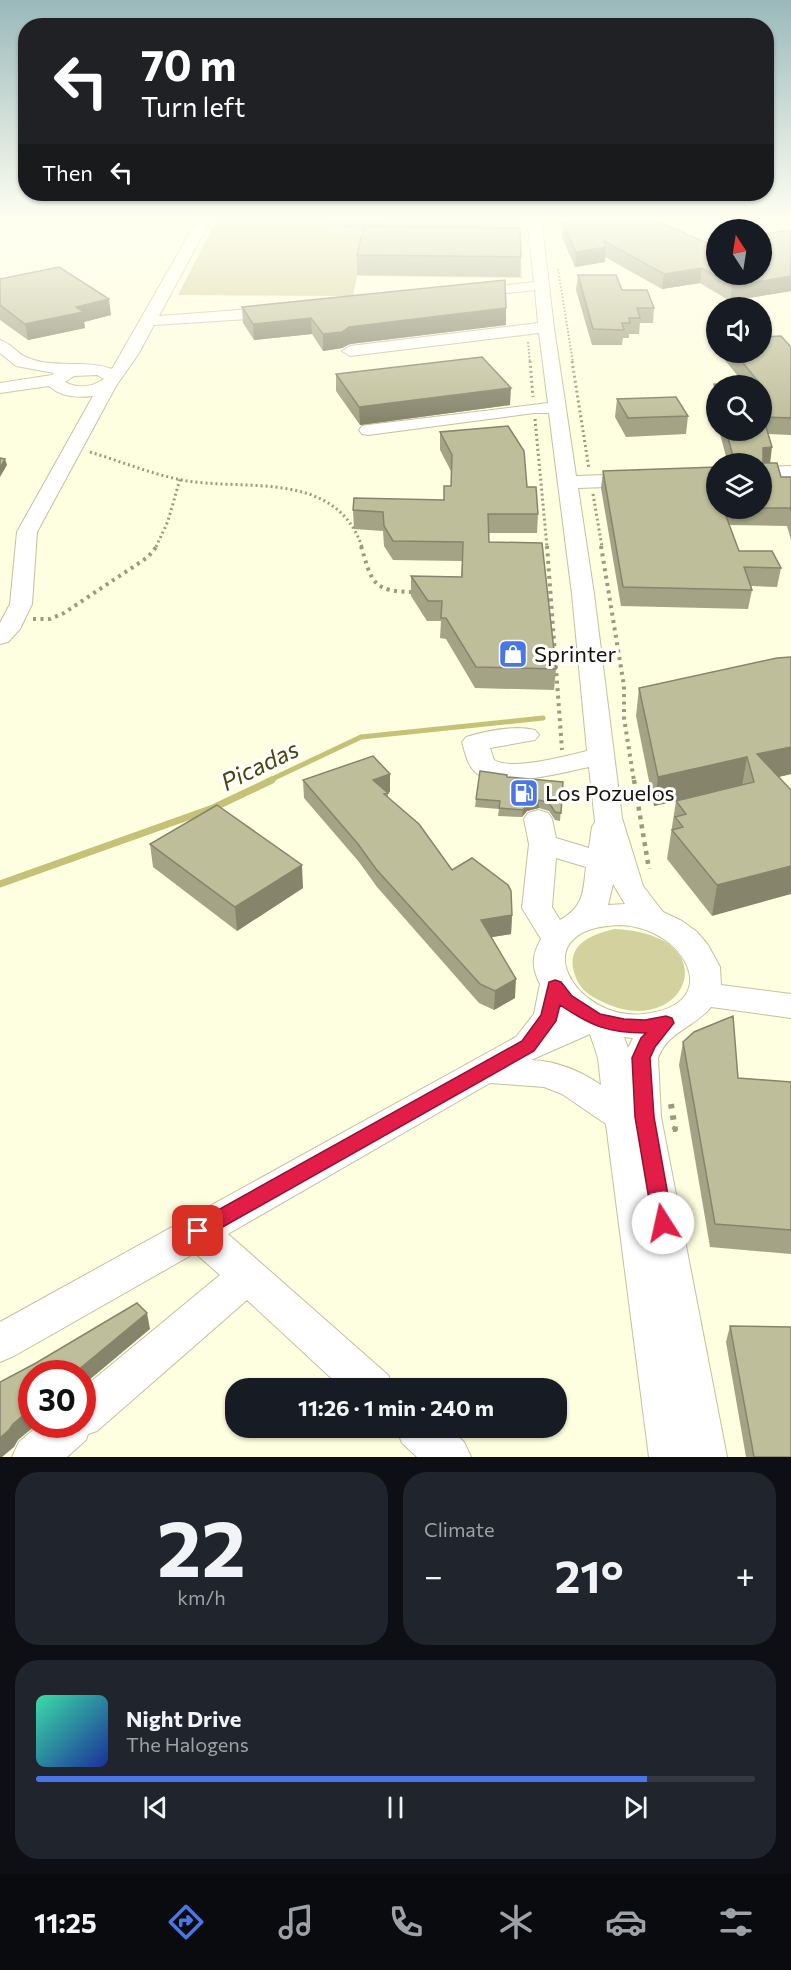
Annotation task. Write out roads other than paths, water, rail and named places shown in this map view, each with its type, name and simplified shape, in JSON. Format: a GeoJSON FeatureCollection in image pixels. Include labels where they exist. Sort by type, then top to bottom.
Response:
{"type":"FeatureCollection","features":[{"type":"Feature","properties":{"kind":"street"},"geometry":{"type":"LineString","coordinates":[[6,631],[21,604],[27,532],[110,383],[131,353],[169,285]]}},
{"type":"Feature","properties":{"kind":"street"},"geometry":{"type":"LineString","coordinates":[[454,295],[542,285],[583,594],[608,818],[629,888],[652,919]]}},
{"type":"Feature","properties":{"kind":"street"},"geometry":{"type":"LineString","coordinates":[[149,321],[297,311]]}},
{"type":"Feature","properties":{"kind":"street"},"geometry":{"type":"LineString","coordinates":[[350,351],[526,328],[546,328]]}},
{"type":"Feature","properties":{"kind":"street"},"geometry":{"type":"LineString","coordinates":[[0,345],[22,362],[71,371],[91,369],[131,353]]}},
{"type":"Feature","properties":{"kind":"street"},"geometry":{"type":"LineString","coordinates":[[1,387],[18,381],[26,373],[22,362]]}},
{"type":"Feature","properties":{"kind":"street"},"geometry":{"type":"LineString","coordinates":[[91,369],[110,374],[110,383]]}},
{"type":"Feature","properties":{"kind":"street"},"geometry":{"type":"LineString","coordinates":[[60,385],[71,371]]}},
{"type":"Feature","properties":{"kind":"street"},"geometry":{"type":"LineString","coordinates":[[1,387],[60,385],[92,390],[110,383]]}},
{"type":"Feature","properties":{"kind":"street"},"geometry":{"type":"LineString","coordinates":[[60,385],[91,417]]}},
{"type":"Feature","properties":{"kind":"street"},"geometry":{"type":"LineString","coordinates":[[368,430],[534,408],[557,408]]}},
{"type":"Feature","properties":{"kind":"street"},"geometry":{"type":"LineString","coordinates":[[772,473],[791,472]]}},
{"type":"Feature","properties":{"kind":"street"},"geometry":{"type":"LineString","coordinates":[[569,482],[651,479]]}},
{"type":"Feature","properties":{"kind":"street"},"geometry":{"type":"LineString","coordinates":[[526,735],[475,742],[482,762],[488,769],[534,778],[600,756]]}},
{"type":"Feature","properties":{"kind":"street"},"geometry":{"type":"LineString","coordinates":[[585,919],[597,896],[608,818]]}},
{"type":"Feature","properties":{"kind":"street"},"geometry":{"type":"LineString","coordinates":[[557,939],[537,908],[540,895],[540,831],[601,862]]}},
{"type":"Feature","properties":{"kind":"street"},"geometry":{"type":"LineString","coordinates":[[540,895],[553,910],[585,919]]}},
{"type":"Feature","properties":{"kind":"street"},"geometry":{"type":"LineString","coordinates":[[608,914],[630,914],[652,919],[686,937],[698,950],[705,964],[707,979],[704,994],[695,1006],[682,1016],[666,1023],[624,1026],[599,1020],[566,1000],[555,986],[549,970],[550,953],[557,939],[570,927],[585,919],[608,914]]}},
{"type":"Feature","properties":{"kind":"street"},"geometry":{"type":"LineString","coordinates":[[528,1046],[550,1017],[555,986]]}},
{"type":"Feature","properties":{"kind":"street"},"geometry":{"type":"LineString","coordinates":[[704,994],[791,1006]]}},
{"type":"Feature","properties":{"kind":"street"},"geometry":{"type":"LineString","coordinates":[[0,1343],[528,1046],[599,1020]]}},
{"type":"Feature","properties":{"kind":"street"},"geometry":{"type":"LineString","coordinates":[[599,1020],[615,1058],[621,1116],[671,1457]]}},
{"type":"Feature","properties":{"kind":"street"},"geometry":{"type":"LineString","coordinates":[[666,1023],[647,1043],[641,1058],[644,1117],[705,1457]]}},
{"type":"Feature","properties":{"kind":"street"},"geometry":{"type":"LineString","coordinates":[[486,1070],[545,1074],[574,1084],[621,1116]]}},
{"type":"Feature","properties":{"kind":"street"},"geometry":{"type":"LineString","coordinates":[[198,1231],[361,1378]]}},
{"type":"Feature","properties":{"kind":"street"},"geometry":{"type":"LineString","coordinates":[[96,1404],[248,1276]]}},
{"type":"Feature","properties":{"kind":"street"},"geometry":{"type":"LineString","coordinates":[[34,1457],[56,1438]]}},
{"type":"Feature","properties":{"kind":"street"},"geometry":{"type":"LineString","coordinates":[[428,1438],[449,1457]]}},
{"type":"Feature","properties":{"kind":"waterway","name":"Picadas"},"geometry":{"type":"LineString","coordinates":[[268,781],[361,737],[543,718]]}},
{"type":"Feature","properties":{"kind":"waterway","name":"Picadas"},"geometry":{"type":"LineString","coordinates":[[0,884],[213,808],[272,780]]}},
{"type":"Feature","properties":{"kind":"place","name":"Sprinter"},"geometry":{"type":"Point","coordinates":[513,654]}},
{"type":"Feature","properties":{"kind":"place","name":"Los Pozuelos"},"geometry":{"type":"Point","coordinates":[524,793]}}]}
